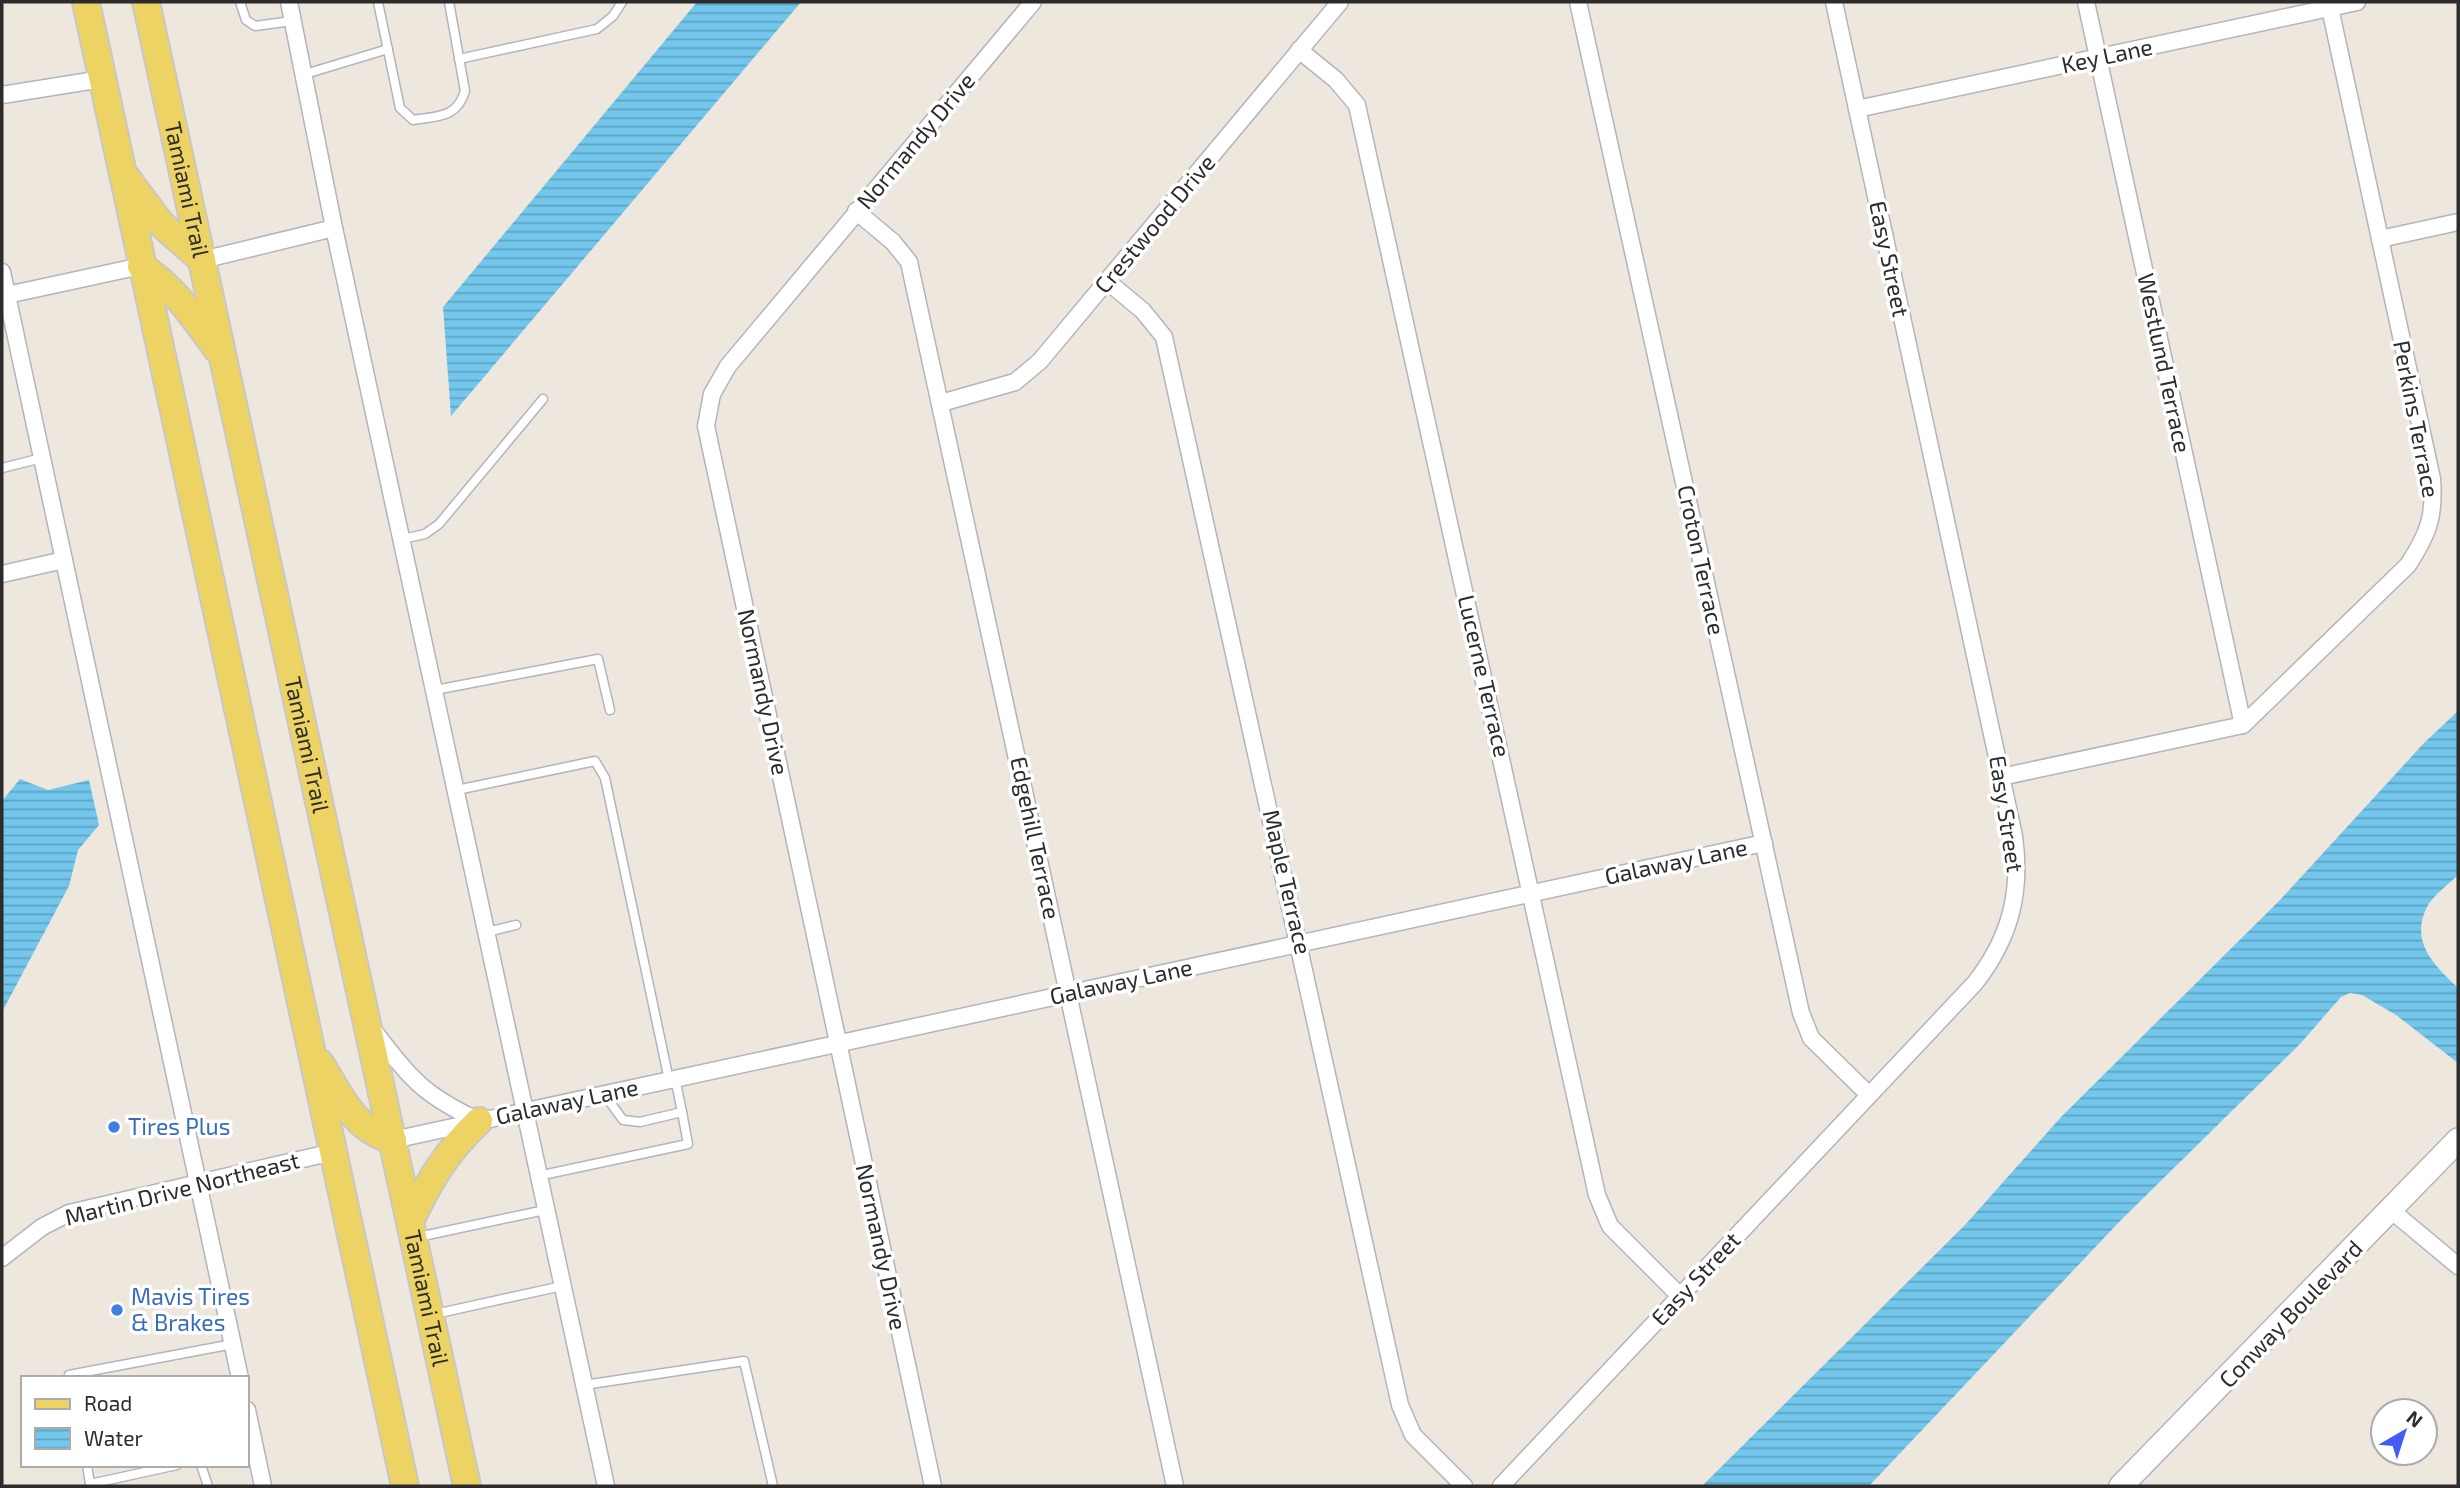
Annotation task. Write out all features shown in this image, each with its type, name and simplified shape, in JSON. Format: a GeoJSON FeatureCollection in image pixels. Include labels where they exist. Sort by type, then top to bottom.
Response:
{"type":"FeatureCollection","features":[{"type":"Feature","properties":{"kind":"main road"},"geometry":{"type":"LineString","coordinates":[[86,2],[405,1486]]}},
{"type":"Feature","properties":{"kind":"main road","name":"Tamiami Trail"},"geometry":{"type":"LineString","coordinates":[[146,2],[370,1027],[467,1486]]}},
{"type":"Feature","properties":{"kind":"main road"},"geometry":{"type":"LineString","coordinates":[[121,170],[161,224],[202,260]]}},
{"type":"Feature","properties":{"kind":"main road"},"geometry":{"type":"LineString","coordinates":[[141,266],[163,280],[180,298],[224,359]]}},
{"type":"Feature","properties":{"kind":"main road"},"geometry":{"type":"LineString","coordinates":[[310,1046],[355,1118],[375,1135],[393,1140]]}},
{"type":"Feature","properties":{"kind":"main road"},"geometry":{"type":"LineString","coordinates":[[412,1229],[434,1171],[454,1144],[479,1121]]}},
{"type":"Feature","properties":{"kind":"street"},"geometry":{"type":"LineString","coordinates":[[289,2],[334,228],[606,1486]]}},
{"type":"Feature","properties":{"kind":"street","name":"Normandy Drive"},"geometry":{"type":"LineString","coordinates":[[933,1486],[706,426],[712,394],[728,366],[1033,2]]}},
{"type":"Feature","properties":{"kind":"street","name":"Crestwood Drive"},"geometry":{"type":"LineString","coordinates":[[941,403],[1015,382],[1040,361],[1339,2]]}},
{"type":"Feature","properties":{"kind":"street","name":"Croton Terrace"},"geometry":{"type":"LineString","coordinates":[[1578,2],[1801,1013],[1811,1038],[1869,1095]]}},
{"type":"Feature","properties":{"kind":"street","name":"Easy Street"},"geometry":{"type":"LineString","coordinates":[[1501,1486],[1975,983],[2003,940],[2015,903],[2018,864],[2001,777],[1834,2]]}},
{"type":"Feature","properties":{"kind":"street","name":"Westlund Terrace"},"geometry":{"type":"LineString","coordinates":[[2086,2],[2243,725]]}},
{"type":"Feature","properties":{"kind":"street","name":"Key Lane"},"geometry":{"type":"LineString","coordinates":[[1857,109],[2357,2]]}},
{"type":"Feature","properties":{"kind":"street","name":"Perkins Terrace"},"geometry":{"type":"LineString","coordinates":[[2243,725],[2408,565],[2426,537],[2434,505],[2432,479],[2330,8]]}},
{"type":"Feature","properties":{"kind":"street","name":"Lucerne Terrace"},"geometry":{"type":"LineString","coordinates":[[1299,50],[1336,80],[1357,106],[1597,1195],[1610,1226],[1680,1296]]}},
{"type":"Feature","properties":{"kind":"street"},"geometry":{"type":"LineString","coordinates":[[2,95],[102,79]]}},
{"type":"Feature","properties":{"kind":"street","name":"Edgehill Terrace"},"geometry":{"type":"LineString","coordinates":[[856,211],[893,242],[909,262],[1175,1486]]}},
{"type":"Feature","properties":{"kind":"street"},"geometry":{"type":"LineString","coordinates":[[2380,239],[2458,222]]}},
{"type":"Feature","properties":{"kind":"street"},"geometry":{"type":"LineString","coordinates":[[202,260],[334,228]]}},
{"type":"Feature","properties":{"kind":"street"},"geometry":{"type":"LineString","coordinates":[[7,295],[141,266]]}},
{"type":"Feature","properties":{"kind":"street"},"geometry":{"type":"LineString","coordinates":[[2,275],[240,1376]]}},
{"type":"Feature","properties":{"kind":"street","name":"Maple Terrace"},"geometry":{"type":"LineString","coordinates":[[1107,281],[1143,312],[1164,337],[1400,1405],[1413,1435],[1464,1486]]}},
{"type":"Feature","properties":{"kind":"street"},"geometry":{"type":"LineString","coordinates":[[2,574],[64,560]]}},
{"type":"Feature","properties":{"kind":"street"},"geometry":{"type":"LineString","coordinates":[[2001,777],[2243,725]]}},
{"type":"Feature","properties":{"kind":"street","name":"Galaway Lane"},"geometry":{"type":"LineString","coordinates":[[393,1140],[1764,843]]}},
{"type":"Feature","properties":{"kind":"street","name":"Galaway Lane"},"geometry":{"type":"LineString","coordinates":[[370,1027],[413,1082],[443,1105],[479,1121]]}},
{"type":"Feature","properties":{"kind":"street","name":"Conway Boulevard"},"geometry":{"type":"LineString","coordinates":[[2121,1486],[2392,1211],[2458,1140]]}},
{"type":"Feature","properties":{"kind":"street","name":"Martin Drive Northeast"},"geometry":{"type":"LineString","coordinates":[[2,1258],[42,1227],[69,1213],[333,1152]]}},
{"type":"Feature","properties":{"kind":"street"},"geometry":{"type":"LineString","coordinates":[[2392,1211],[2458,1266]]}},
{"type":"Feature","properties":{"kind":"street"},"geometry":{"type":"LineString","coordinates":[[248,1415],[263,1486]]}},
{"type":"Feature","properties":{"kind":"lane"},"geometry":{"type":"LineString","coordinates":[[240,2],[246,20],[255,26],[292,20]]}},
{"type":"Feature","properties":{"kind":"lane"},"geometry":{"type":"LineString","coordinates":[[378,2],[400,108],[413,120],[449,115],[461,105],[465,91],[449,2]]}},
{"type":"Feature","properties":{"kind":"lane"},"geometry":{"type":"LineString","coordinates":[[459,59],[597,29],[613,16],[622,2]]}},
{"type":"Feature","properties":{"kind":"lane"},"geometry":{"type":"LineString","coordinates":[[302,75],[388,49]]}},
{"type":"Feature","properties":{"kind":"lane"},"geometry":{"type":"LineString","coordinates":[[402,539],[425,534],[439,524],[543,399]]}},
{"type":"Feature","properties":{"kind":"lane"},"geometry":{"type":"LineString","coordinates":[[2,468],[42,458]]}},
{"type":"Feature","properties":{"kind":"lane"},"geometry":{"type":"LineString","coordinates":[[436,690],[598,659],[610,710]]}},
{"type":"Feature","properties":{"kind":"lane"},"geometry":{"type":"LineString","coordinates":[[457,790],[595,761],[605,778],[672,1079],[682,1112],[688,1144],[538,1176]]}},
{"type":"Feature","properties":{"kind":"lane"},"geometry":{"type":"LineString","coordinates":[[487,933],[516,925]]}},
{"type":"Feature","properties":{"kind":"lane"},"geometry":{"type":"LineString","coordinates":[[604,1094],[623,1120],[640,1122],[682,1112]]}},
{"type":"Feature","properties":{"kind":"lane"},"geometry":{"type":"LineString","coordinates":[[412,1229],[545,1210]]}},
{"type":"Feature","properties":{"kind":"lane"},"geometry":{"type":"LineString","coordinates":[[430,1315],[562,1286]]}},
{"type":"Feature","properties":{"kind":"lane"},"geometry":{"type":"LineString","coordinates":[[69,1376],[233,1344]]}},
{"type":"Feature","properties":{"kind":"lane"},"geometry":{"type":"LineString","coordinates":[[584,1385],[744,1361],[773,1486]]}},
{"type":"Feature","properties":{"kind":"lane"},"geometry":{"type":"LineString","coordinates":[[87,1467],[91,1485],[168,1467]]}},
{"type":"Feature","properties":{"kind":"lane"},"geometry":{"type":"LineString","coordinates":[[202,1467],[208,1486]]}},
{"type":"Feature","properties":{"kind":"water"},"geometry":{"type":"Polygon","coordinates":[[[697,2],[801,2],[451,416],[443,307],[697,2]]]}},
{"type":"Feature","properties":{"kind":"water"},"geometry":{"type":"Polygon","coordinates":[[[2458,711],[2458,875],[2427,907],[2421,931],[2423,942],[2433,962],[2458,988],[2458,1063],[2396,1015],[2362,995],[2350,993],[2341,997],[2300,1044],[2121,1220],[1869,1486],[1702,1486],[1965,1225],[2061,1117],[2280,900],[2424,743],[2458,711]]]}},
{"type":"Feature","properties":{"kind":"water"},"geometry":{"type":"Polygon","coordinates":[[[20,779],[48,790],[89,780],[99,825],[78,850],[69,886],[2,1012],[2,801],[20,779]]]}},
{"type":"Feature","properties":{"kind":"place","name":"Tires Plus"},"geometry":{"type":"Point","coordinates":[114,1127]}},
{"type":"Feature","properties":{"kind":"place","name":"Mavis Tires & Brakes"},"geometry":{"type":"Point","coordinates":[117,1310]}}]}
